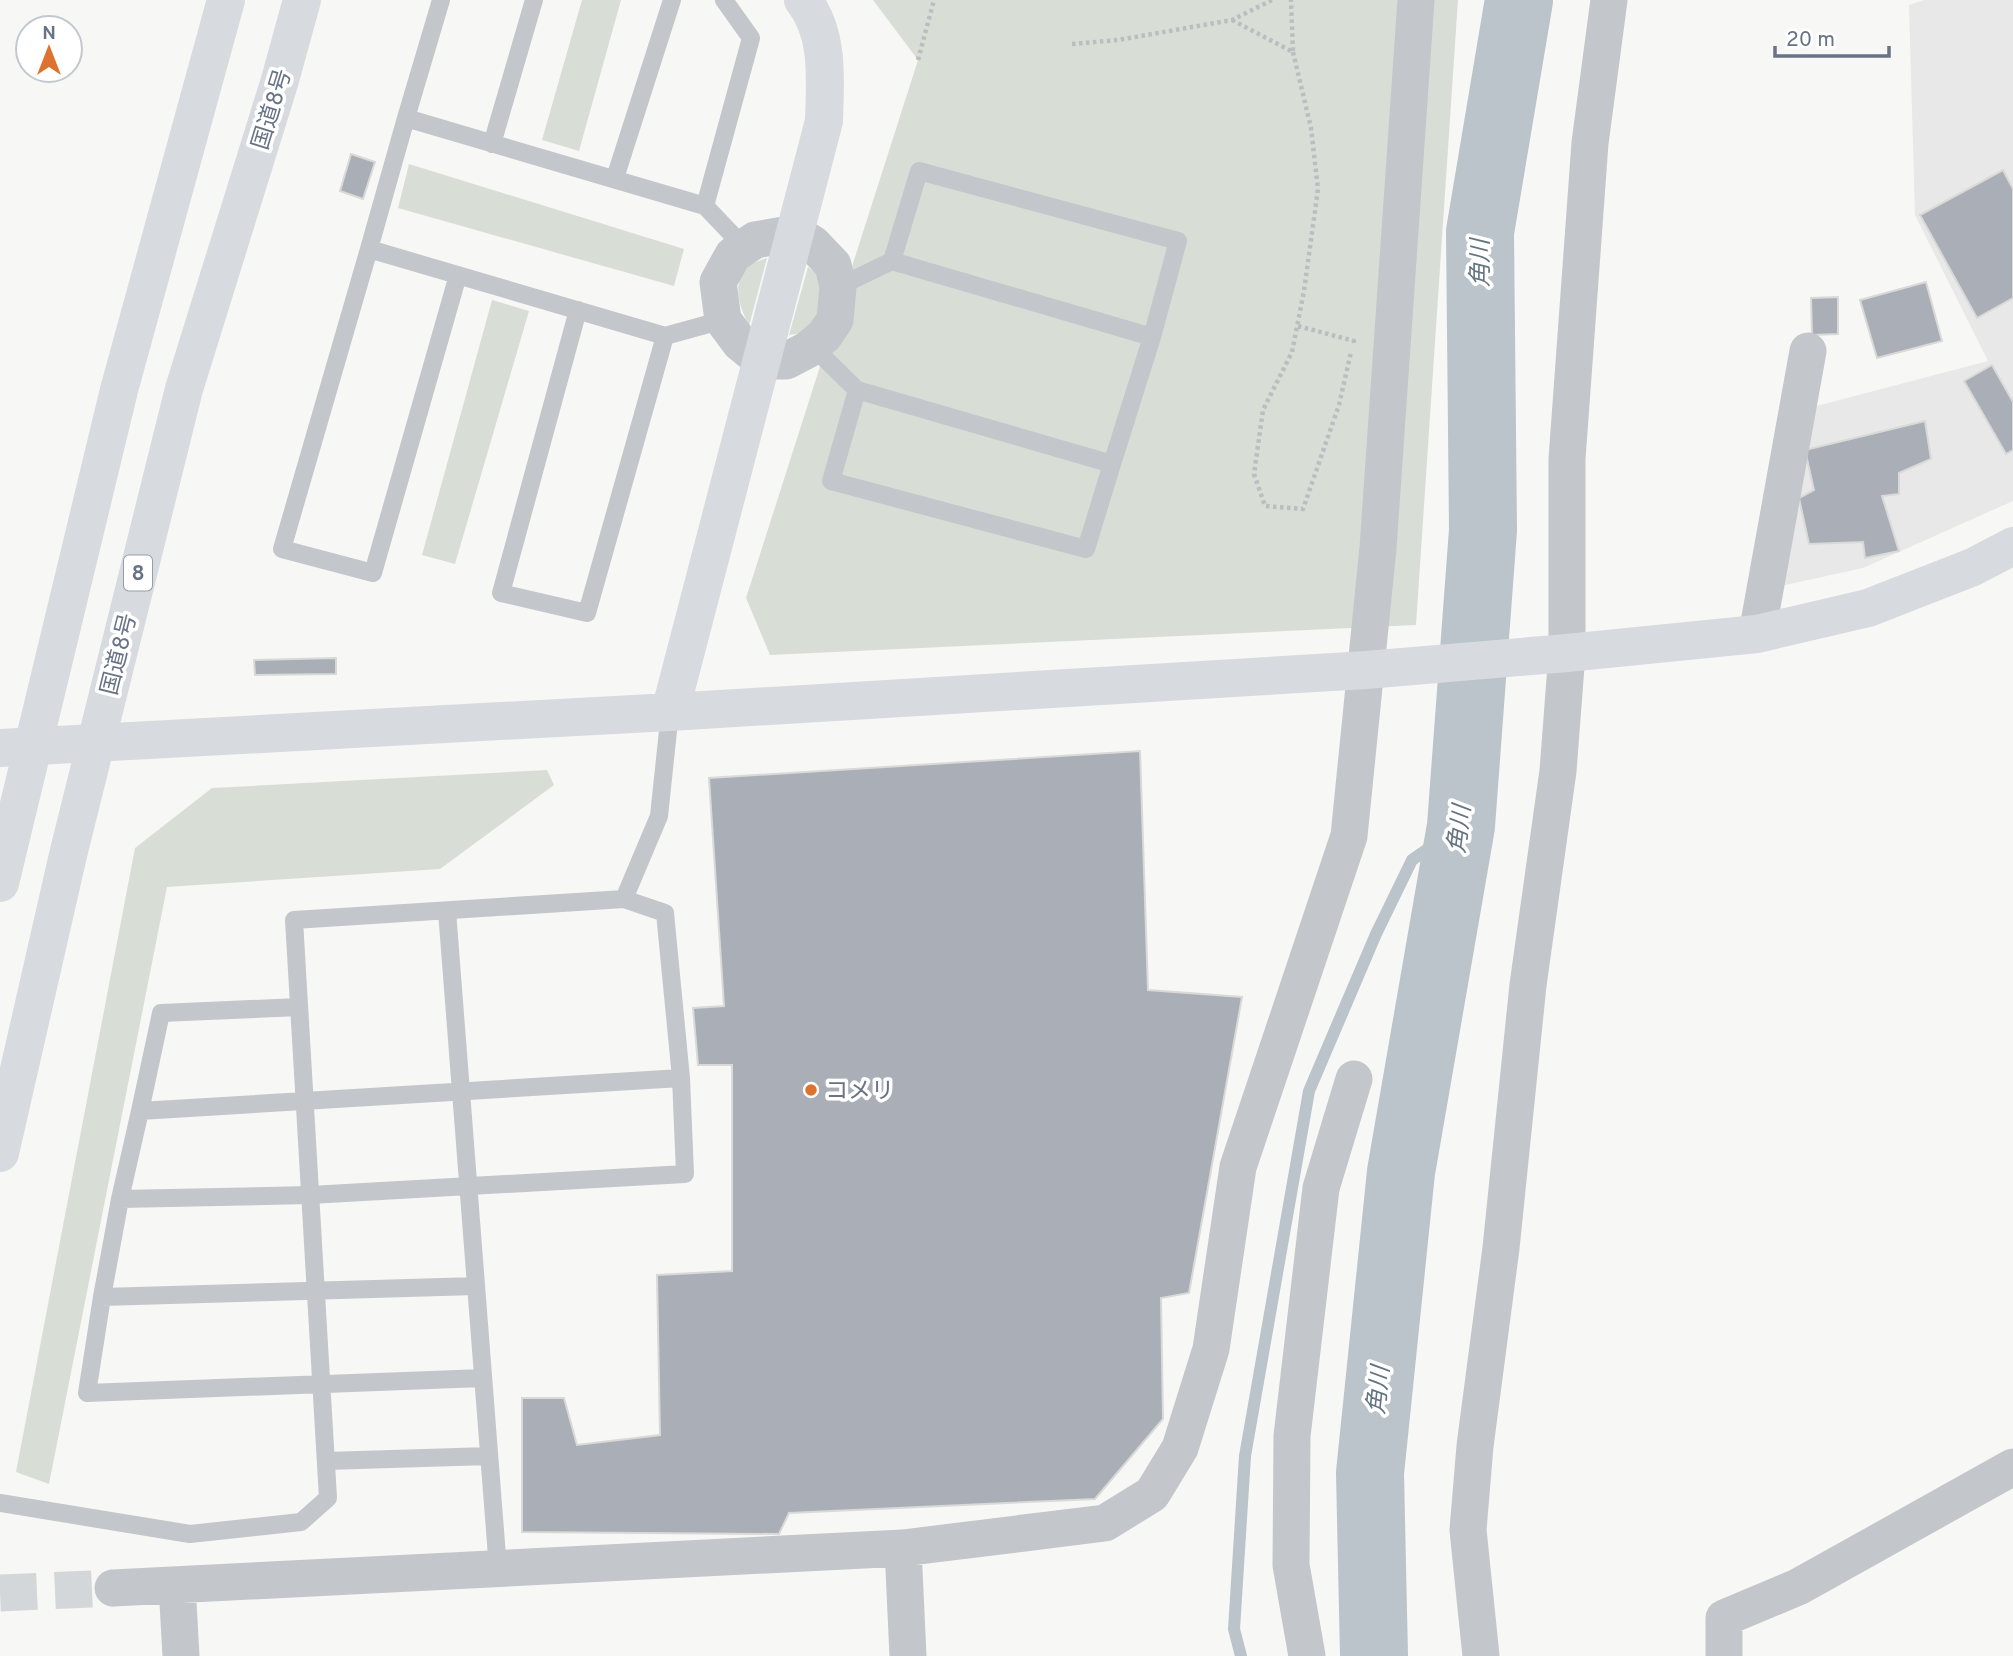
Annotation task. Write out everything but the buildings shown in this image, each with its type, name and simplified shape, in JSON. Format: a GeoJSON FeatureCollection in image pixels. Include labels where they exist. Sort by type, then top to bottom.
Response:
{"type":"FeatureCollection","features":[{"type":"Feature","properties":{"kind":"main road"},"geometry":{"type":"LineString","coordinates":[[0,883],[16,746],[119,390],[226,0]]}},
{"type":"Feature","properties":{"kind":"main road","name":"国道8号"},"geometry":{"type":"LineString","coordinates":[[0,1153],[96,743],[184,389],[280,80],[302,0]]}},
{"type":"Feature","properties":{"kind":"main road"},"geometry":{"type":"LineString","coordinates":[[670,712],[824,121],[825,57],[811,10],[803,0]]}},
{"type":"Feature","properties":{"kind":"main road"},"geometry":{"type":"LineString","coordinates":[[16,746],[670,712],[1366,670],[1559,654],[1757,634],[1868,608],[1973,567],[2013,546]]}},
{"type":"Feature","properties":{"kind":"street"},"geometry":{"type":"LineString","coordinates":[[113,1588],[904,1548],[1105,1523],[1152,1494],[1180,1448],[1211,1349],[1238,1167],[1349,836],[1378,548],[1416,0]]}},
{"type":"Feature","properties":{"kind":"street"},"geometry":{"type":"LineString","coordinates":[[1481,1656],[1468,1530],[1475,1446],[1502,1248],[1528,985],[1558,771],[1559,654],[1567,459],[1590,143],[1609,0]]}},
{"type":"Feature","properties":{"kind":"street"},"geometry":{"type":"LineString","coordinates":[[795,233],[813,244],[833,265],[838,288],[835,320],[824,336],[786,361],[762,361],[740,343],[723,320],[718,282],[733,255],[744,247],[755,240],[795,233]]}},
{"type":"Feature","properties":{"kind":"street"},"geometry":{"type":"LineString","coordinates":[[1757,634],[1808,351]]}},
{"type":"Feature","properties":{"kind":"street"},"geometry":{"type":"LineString","coordinates":[[1307,1656],[1291,1565],[1292,1436],[1321,1188],[1354,1079]]}},
{"type":"Feature","properties":{"kind":"street"},"geometry":{"type":"LineString","coordinates":[[1724,1656],[1724,1618],[1798,1587],[2013,1467]]}},
{"type":"Feature","properties":{"kind":"street"},"geometry":{"type":"LineString","coordinates":[[904,1548],[908,1656]]}},
{"type":"Feature","properties":{"kind":"street"},"geometry":{"type":"LineString","coordinates":[[177,1585],[181,1656]]}},
{"type":"Feature","properties":{"kind":"lane"},"geometry":{"type":"LineString","coordinates":[[441,0],[282,549],[373,573],[458,275]]}},
{"type":"Feature","properties":{"kind":"lane"},"geometry":{"type":"LineString","coordinates":[[492,144],[534,0]]}},
{"type":"Feature","properties":{"kind":"lane"},"geometry":{"type":"LineString","coordinates":[[615,178],[672,0]]}},
{"type":"Feature","properties":{"kind":"lane"},"geometry":{"type":"LineString","coordinates":[[705,206],[751,38],[724,0]]}},
{"type":"Feature","properties":{"kind":"lane"},"geometry":{"type":"LineString","coordinates":[[407,118],[705,206],[744,247]]}},
{"type":"Feature","properties":{"kind":"lane"},"geometry":{"type":"LineString","coordinates":[[857,390],[831,481],[1087,549],[1152,337],[1178,241],[919,171],[892,261]]}},
{"type":"Feature","properties":{"kind":"lane"},"geometry":{"type":"LineString","coordinates":[[369,249],[665,336],[723,320]]}},
{"type":"Feature","properties":{"kind":"lane"},"geometry":{"type":"LineString","coordinates":[[838,288],[892,261],[1152,337]]}},
{"type":"Feature","properties":{"kind":"lane"},"geometry":{"type":"LineString","coordinates":[[578,310],[501,593],[587,613],[665,336]]}},
{"type":"Feature","properties":{"kind":"lane"},"geometry":{"type":"LineString","coordinates":[[812,346],[857,390],[1112,464]]}},
{"type":"Feature","properties":{"kind":"lane"},"geometry":{"type":"LineString","coordinates":[[624,899],[659,816],[670,712]]}},
{"type":"Feature","properties":{"kind":"lane"},"geometry":{"type":"LineString","coordinates":[[0,1503],[190,1534],[301,1522],[328,1498],[322,1384],[316,1291],[310,1195],[304,1101],[294,920],[624,899],[665,913],[681,1078],[685,1174],[468,1184],[310,1195],[120,1199]]}},
{"type":"Feature","properties":{"kind":"lane"},"geometry":{"type":"LineString","coordinates":[[447,911],[498,1569]]}},
{"type":"Feature","properties":{"kind":"lane"},"geometry":{"type":"LineString","coordinates":[[299,1007],[161,1013],[120,1199],[87,1393],[483,1378]]}},
{"type":"Feature","properties":{"kind":"lane"},"geometry":{"type":"LineString","coordinates":[[140,1111],[681,1078]]}},
{"type":"Feature","properties":{"kind":"lane"},"geometry":{"type":"LineString","coordinates":[[102,1297],[476,1286]]}},
{"type":"Feature","properties":{"kind":"lane"},"geometry":{"type":"LineString","coordinates":[[326,1461],[489,1456]]}},
{"type":"Feature","properties":{"kind":"path"},"geometry":{"type":"LineString","coordinates":[[918,60],[934,0]]}},
{"type":"Feature","properties":{"kind":"path"},"geometry":{"type":"LineString","coordinates":[[1072,44],[1118,40],[1232,20],[1272,0]]}},
{"type":"Feature","properties":{"kind":"path"},"geometry":{"type":"LineString","coordinates":[[1291,0],[1293,52],[1311,128],[1318,189],[1292,352],[1263,410],[1254,474],[1265,506],[1303,509],[1339,405],[1354,341],[1297,326]]}},
{"type":"Feature","properties":{"kind":"path"},"geometry":{"type":"LineString","coordinates":[[1232,20],[1293,52]]}},
{"type":"Feature","properties":{"kind":"shaded area"},"geometry":{"type":"Polygon","coordinates":[[[582,0],[621,0],[579,151],[542,140],[582,0]]]}},
{"type":"Feature","properties":{"kind":"shaded area"},"geometry":{"type":"Polygon","coordinates":[[[873,0],[1458,0],[1416,625],[770,655],[746,598],[918,60],[873,0]]]}},
{"type":"Feature","properties":{"kind":"shaded area"},"geometry":{"type":"Polygon","coordinates":[[[1924,0],[2013,0],[2013,501],[1863,568],[1781,586],[1809,408],[1988,361],[1915,215],[1909,5],[1924,0]]]}},
{"type":"Feature","properties":{"kind":"shaded area"},"geometry":{"type":"Polygon","coordinates":[[[409,164],[684,249],[674,286],[398,208],[409,164]]]}},
{"type":"Feature","properties":{"kind":"shaded area"},"geometry":{"type":"Polygon","coordinates":[[[767,258],[749,326],[740,304],[739,282],[749,266],[767,258]]]}},
{"type":"Feature","properties":{"kind":"shaded area"},"geometry":{"type":"Polygon","coordinates":[[[808,267],[821,277],[824,303],[809,332],[789,335],[808,267]]]}},
{"type":"Feature","properties":{"kind":"shaded area"},"geometry":{"type":"Polygon","coordinates":[[[492,300],[529,311],[455,564],[422,555],[492,300]]]}},
{"type":"Feature","properties":{"kind":"shaded area"},"geometry":{"type":"Polygon","coordinates":[[[547,770],[554,785],[440,869],[167,887],[49,1484],[16,1472],[135,848],[212,788],[547,770]]]}},
{"type":"Feature","properties":{"kind":"waterway","name":"角川"},"geometry":{"type":"LineString","coordinates":[[1374,1656],[1370,1473],[1401,1172],[1461,826],[1483,530],[1480,232],[1519,0]]}},
{"type":"Feature","properties":{"kind":"waterway"},"geometry":{"type":"LineString","coordinates":[[1241,1656],[1234,1629],[1245,1456],[1309,1091],[1376,934],[1412,860],[1461,826]]}},
{"type":"Feature","properties":{"kind":"tunnel"},"geometry":{"type":"LineString","coordinates":[[0,1593],[113,1588]]}},
{"type":"Feature","properties":{"kind":"place","name":"コメリ"},"geometry":{"type":"Point","coordinates":[811,1090]}}]}
